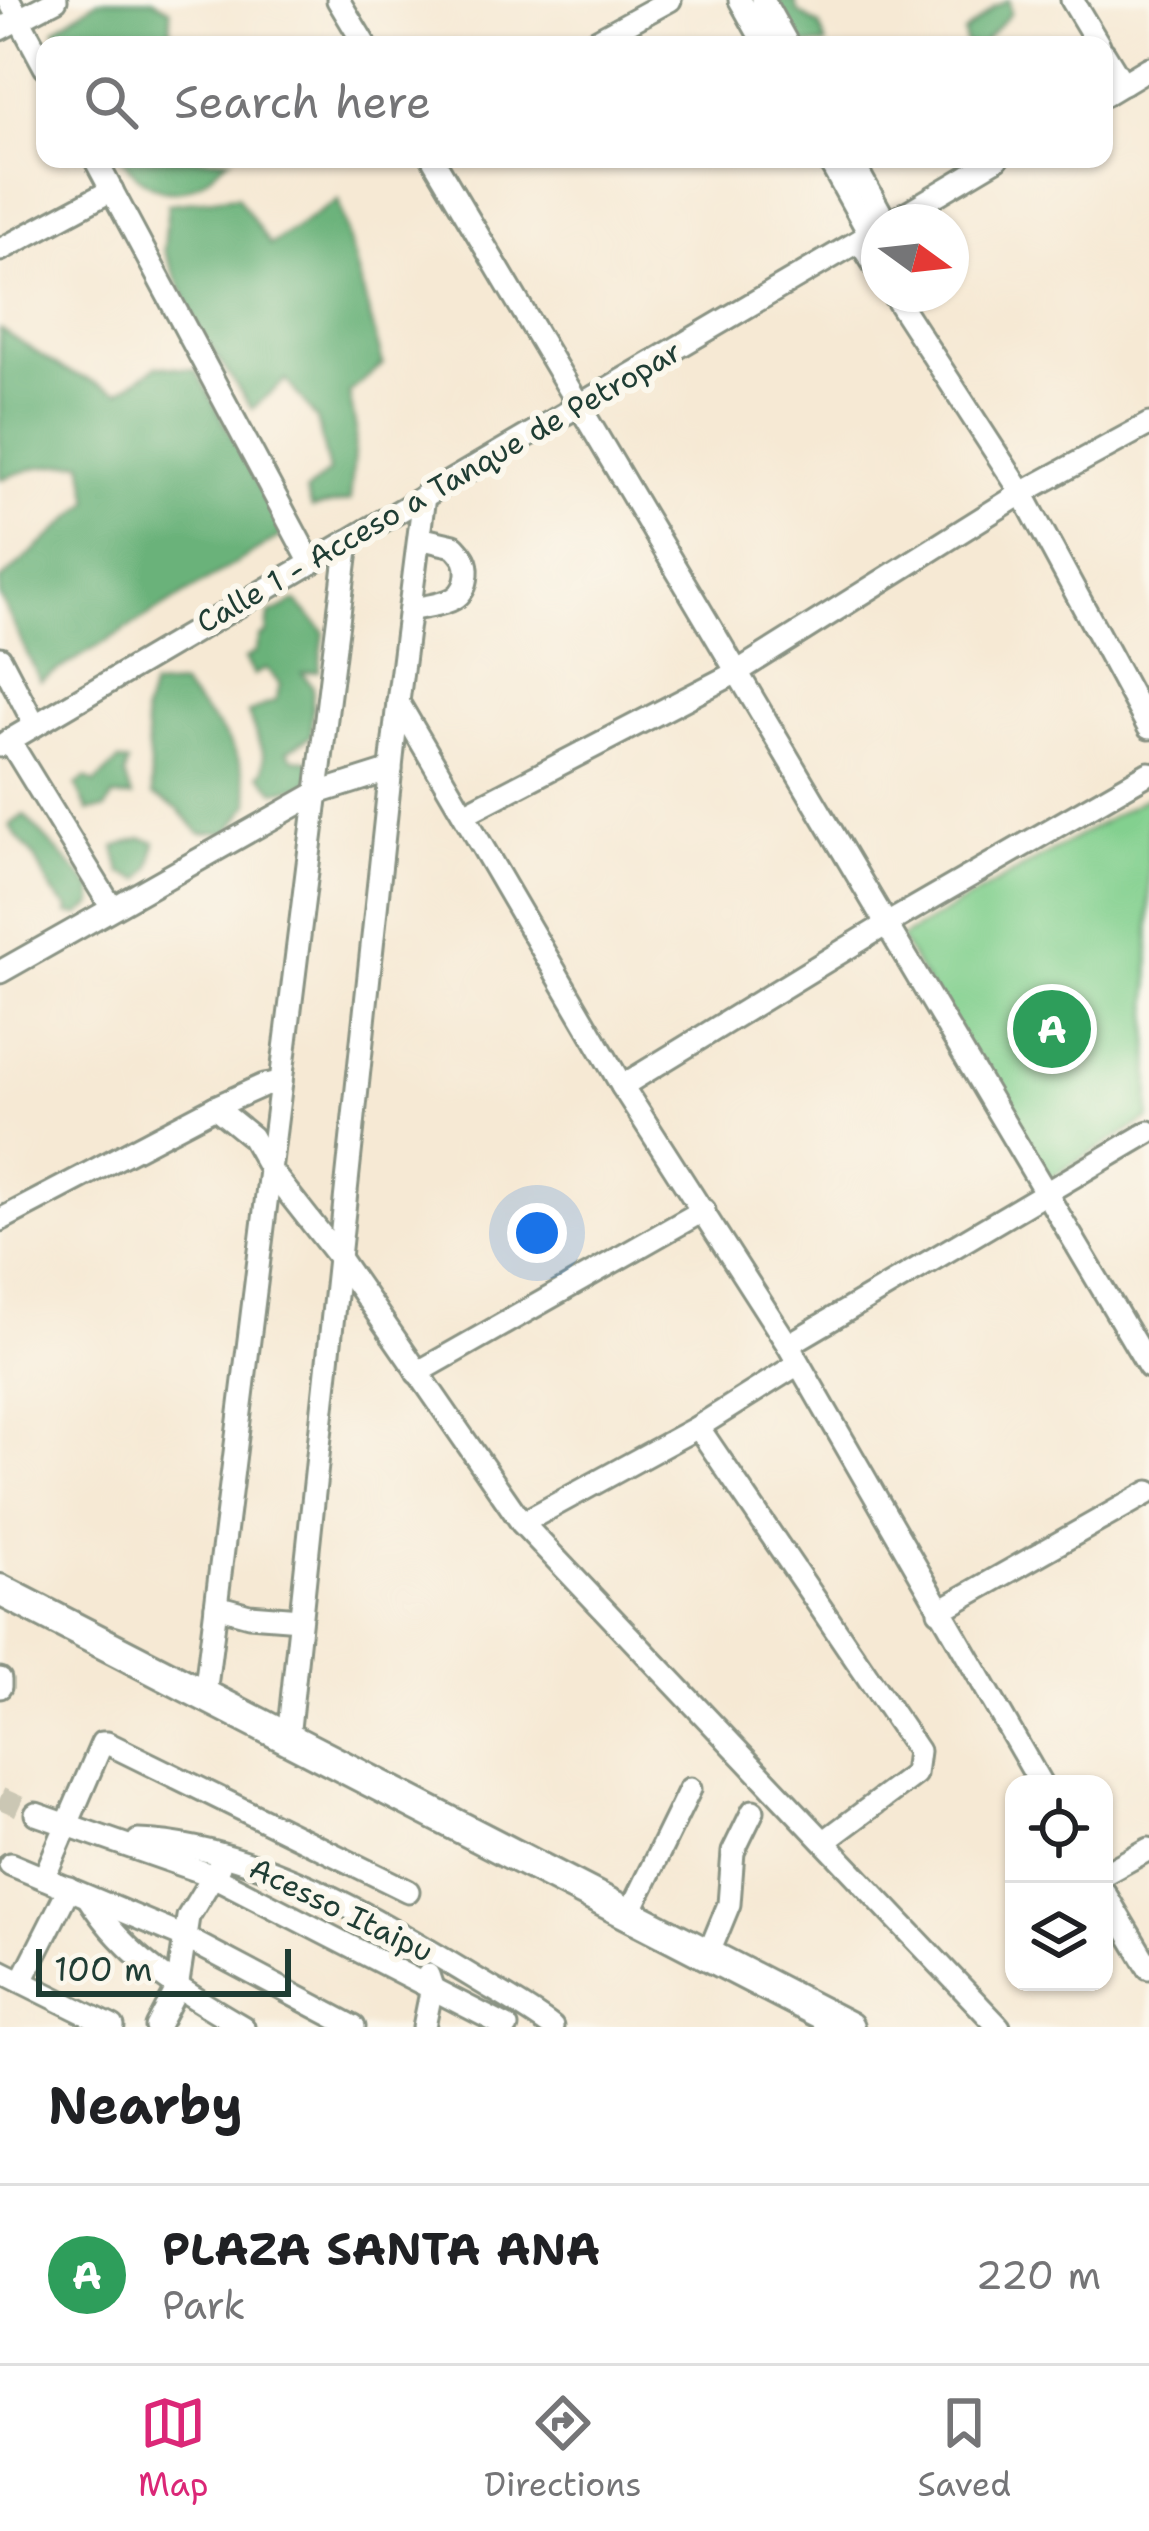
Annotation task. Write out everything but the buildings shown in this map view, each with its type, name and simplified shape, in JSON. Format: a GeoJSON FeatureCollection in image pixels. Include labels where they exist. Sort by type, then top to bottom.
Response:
{"type":"FeatureCollection","features":[{"type":"Feature","properties":{"kind":"highway"},"geometry":{"type":"LineString","coordinates":[[0,1590],[848,2027]]}},
{"type":"Feature","properties":{"kind":"street"},"geometry":{"type":"LineString","coordinates":[[36,54],[9,16],[56,0]]}},
{"type":"Feature","properties":{"kind":"street"},"geometry":{"type":"LineString","coordinates":[[338,0],[360,36]]}},
{"type":"Feature","properties":{"kind":"street"},"geometry":{"type":"LineString","coordinates":[[604,36],[670,0]]}},
{"type":"Feature","properties":{"kind":"street"},"geometry":{"type":"LineString","coordinates":[[740,0],[760,36]]}},
{"type":"Feature","properties":{"kind":"street"},"geometry":{"type":"LineString","coordinates":[[763,0],[783,36]]}},
{"type":"Feature","properties":{"kind":"street"},"geometry":{"type":"LineString","coordinates":[[1072,0],[1094,36]]}},
{"type":"Feature","properties":{"kind":"street"},"geometry":{"type":"LineString","coordinates":[[1113,90],[1149,70]]}},
{"type":"Feature","properties":{"kind":"street"},"geometry":{"type":"LineString","coordinates":[[100,168],[311,563]]}},
{"type":"Feature","properties":{"kind":"street"},"geometry":{"type":"LineString","coordinates":[[438,168],[1149,1366]]}},
{"type":"Feature","properties":{"kind":"street"},"geometry":{"type":"LineString","coordinates":[[834,168],[861,207]]}},
{"type":"Feature","properties":{"kind":"street"},"geometry":{"type":"LineString","coordinates":[[854,168],[867,204]]}},
{"type":"Feature","properties":{"kind":"street","name":"Calle 1 - Acceso a Tanque de Petropar"},"geometry":{"type":"LineString","coordinates":[[921,204],[982,168]]}},
{"type":"Feature","properties":{"kind":"street"},"geometry":{"type":"LineString","coordinates":[[0,250],[112,190]]}},
{"type":"Feature","properties":{"kind":"street","name":"Calle 1 - Acceso a Tanque de Petropar"},"geometry":{"type":"LineString","coordinates":[[5,743],[861,239]]}},
{"type":"Feature","properties":{"kind":"street"},"geometry":{"type":"LineString","coordinates":[[905,312],[1022,493],[1149,728]]}},
{"type":"Feature","properties":{"kind":"street"},"geometry":{"type":"LineString","coordinates":[[466,813],[736,672],[1022,493],[1149,424]]}},
{"type":"Feature","properties":{"kind":"street"},"geometry":{"type":"LineString","coordinates":[[288,1738],[424,496]]}},
{"type":"Feature","properties":{"kind":"street"},"geometry":{"type":"LineString","coordinates":[[410,610],[461,596],[466,582],[466,564],[454,546],[419,538]]}},
{"type":"Feature","properties":{"kind":"street"},"geometry":{"type":"LineString","coordinates":[[205,1695],[347,542]]}},
{"type":"Feature","properties":{"kind":"street"},"geometry":{"type":"LineString","coordinates":[[0,658],[35,724]]}},
{"type":"Feature","properties":{"kind":"street"},"geometry":{"type":"LineString","coordinates":[[398,702],[622,1086],[793,1355],[1036,1775]]}},
{"type":"Feature","properties":{"kind":"street"},"geometry":{"type":"LineString","coordinates":[[5,743],[112,908]]}},
{"type":"Feature","properties":{"kind":"street"},"geometry":{"type":"LineString","coordinates":[[0,972],[315,794],[391,770]]}},
{"type":"Feature","properties":{"kind":"street"},"geometry":{"type":"LineString","coordinates":[[622,1086],[885,925],[1149,773]]}},
{"type":"Feature","properties":{"kind":"street"},"geometry":{"type":"LineString","coordinates":[[0,1220],[215,1107],[281,1082]]}},
{"type":"Feature","properties":{"kind":"street"},"geometry":{"type":"LineString","coordinates":[[215,1107],[252,1138],[522,1523],[999,2027]]}},
{"type":"Feature","properties":{"kind":"street"},"geometry":{"type":"LineString","coordinates":[[522,1523],[698,1426],[793,1355],[1043,1193],[1149,1132]]}},
{"type":"Feature","properties":{"kind":"street"},"geometry":{"type":"LineString","coordinates":[[417,1373],[704,1210]]}},
{"type":"Feature","properties":{"kind":"street"},"geometry":{"type":"LineString","coordinates":[[698,1426],[918,1750],[915,1774],[825,1841]]}},
{"type":"Feature","properties":{"kind":"street"},"geometry":{"type":"LineString","coordinates":[[939,1611],[1149,1492]]}},
{"type":"Feature","properties":{"kind":"street"},"geometry":{"type":"LineString","coordinates":[[216,1606],[249,1615],[300,1619]]}},
{"type":"Feature","properties":{"kind":"street"},"geometry":{"type":"LineString","coordinates":[[44,1877],[103,1743],[107,1743],[408,1892]]}},
{"type":"Feature","properties":{"kind":"street"},"geometry":{"type":"LineString","coordinates":[[628,1914],[689,1789]]}},
{"type":"Feature","properties":{"kind":"street"},"geometry":{"type":"LineString","coordinates":[[708,1955],[729,1904],[733,1852],[753,1811]]}},
{"type":"Feature","properties":{"kind":"street"},"geometry":{"type":"LineString","coordinates":[[36,1814],[211,1875],[507,2027]]}},
{"type":"Feature","properties":{"kind":"street","name":"Acesso Itaipu"},"geometry":{"type":"LineString","coordinates":[[114,1842],[173,1844],[273,1871],[419,1945],[552,2027]]}},
{"type":"Feature","properties":{"kind":"street"},"geometry":{"type":"LineString","coordinates":[[1113,1869],[1149,1849]]}},
{"type":"Feature","properties":{"kind":"street"},"geometry":{"type":"LineString","coordinates":[[157,2027],[177,1989],[188,1917],[211,1875],[227,1857]]}},
{"type":"Feature","properties":{"kind":"street"},"geometry":{"type":"LineString","coordinates":[[10,1864],[184,1937],[354,2027]]}},
{"type":"Feature","properties":{"kind":"street"},"geometry":{"type":"LineString","coordinates":[[22,1981],[78,1893]]}},
{"type":"Feature","properties":{"kind":"street"},"geometry":{"type":"LineString","coordinates":[[78,1893],[113,1934],[177,1989],[243,2027]]}},
{"type":"Feature","properties":{"kind":"street"},"geometry":{"type":"LineString","coordinates":[[1113,1907],[1149,1968]]}},
{"type":"Feature","properties":{"kind":"street"},"geometry":{"type":"LineString","coordinates":[[419,1945],[432,1987],[424,2027]]}},
{"type":"Feature","properties":{"kind":"street"},"geometry":{"type":"LineString","coordinates":[[0,1971],[113,2027]]}},
{"type":"Feature","properties":{"kind":"green space"},"geometry":{"type":"Polygon","coordinates":[[[98,0],[152,0],[170,10],[171,36],[58,36],[55,29],[98,0]]]}},
{"type":"Feature","properties":{"kind":"green space"},"geometry":{"type":"Polygon","coordinates":[[[752,0],[795,0],[797,11],[820,26],[823,36],[767,36],[752,0]]]}},
{"type":"Feature","properties":{"kind":"green space"},"geometry":{"type":"Polygon","coordinates":[[[1009,0],[1011,13],[989,36],[964,36],[964,33],[1009,0]]]}},
{"type":"Feature","properties":{"kind":"green space"},"geometry":{"type":"Polygon","coordinates":[[[130,168],[218,168],[202,181],[175,191],[155,188],[130,168]]]}},
{"type":"Feature","properties":{"kind":"green space"},"geometry":{"type":"Polygon","coordinates":[[[237,196],[270,245],[338,200],[383,364],[349,393],[356,429],[350,501],[312,508],[306,492],[329,472],[317,419],[286,380],[252,409],[200,331],[164,250],[168,204],[237,196]]]}},
{"type":"Feature","properties":{"kind":"green space"},"geometry":{"type":"Polygon","coordinates":[[[0,329],[64,370],[119,392],[157,366],[196,370],[284,534],[40,681],[0,596],[0,581],[90,502],[83,462],[38,467],[0,479],[0,329]]]}},
{"type":"Feature","properties":{"kind":"green space"},"geometry":{"type":"Polygon","coordinates":[[[296,601],[324,632],[319,671],[302,673],[313,687],[311,736],[287,751],[293,759],[307,760],[313,769],[307,786],[275,791],[259,774],[264,770],[264,756],[248,713],[276,700],[280,684],[266,668],[254,675],[245,659],[256,652],[260,637],[267,634],[269,615],[296,601]]]}},
{"type":"Feature","properties":{"kind":"green space"},"geometry":{"type":"Polygon","coordinates":[[[180,685],[226,738],[246,782],[250,803],[229,832],[200,833],[178,809],[153,795],[144,713],[152,687],[180,685]]]}},
{"type":"Feature","properties":{"kind":"green space"},"geometry":{"type":"Polygon","coordinates":[[[119,761],[128,763],[125,775],[132,797],[113,797],[105,809],[88,811],[76,785],[86,778],[95,783],[119,761]]]}},
{"type":"Feature","properties":{"kind":"green space"},"geometry":{"type":"Polygon","coordinates":[[[1149,796],[1149,1119],[1046,1180],[900,938],[1149,796]]]}},
{"type":"Feature","properties":{"kind":"green space"},"geometry":{"type":"Polygon","coordinates":[[[24,815],[93,889],[93,904],[80,915],[68,914],[69,908],[12,830],[10,825],[24,815]]]}},
{"type":"Feature","properties":{"kind":"green space"},"geometry":{"type":"Polygon","coordinates":[[[141,838],[155,842],[151,867],[141,880],[121,873],[115,847],[141,838]]]}},
{"type":"Feature","properties":{"kind":"tunnel"},"geometry":{"type":"LineString","coordinates":[[0,1798],[36,1814]]}},
{"type":"Feature","properties":{"kind":"place","name":"PLAZA SANTA ANA"},"geometry":{"type":"Point","coordinates":[1052,1029]}}]}
